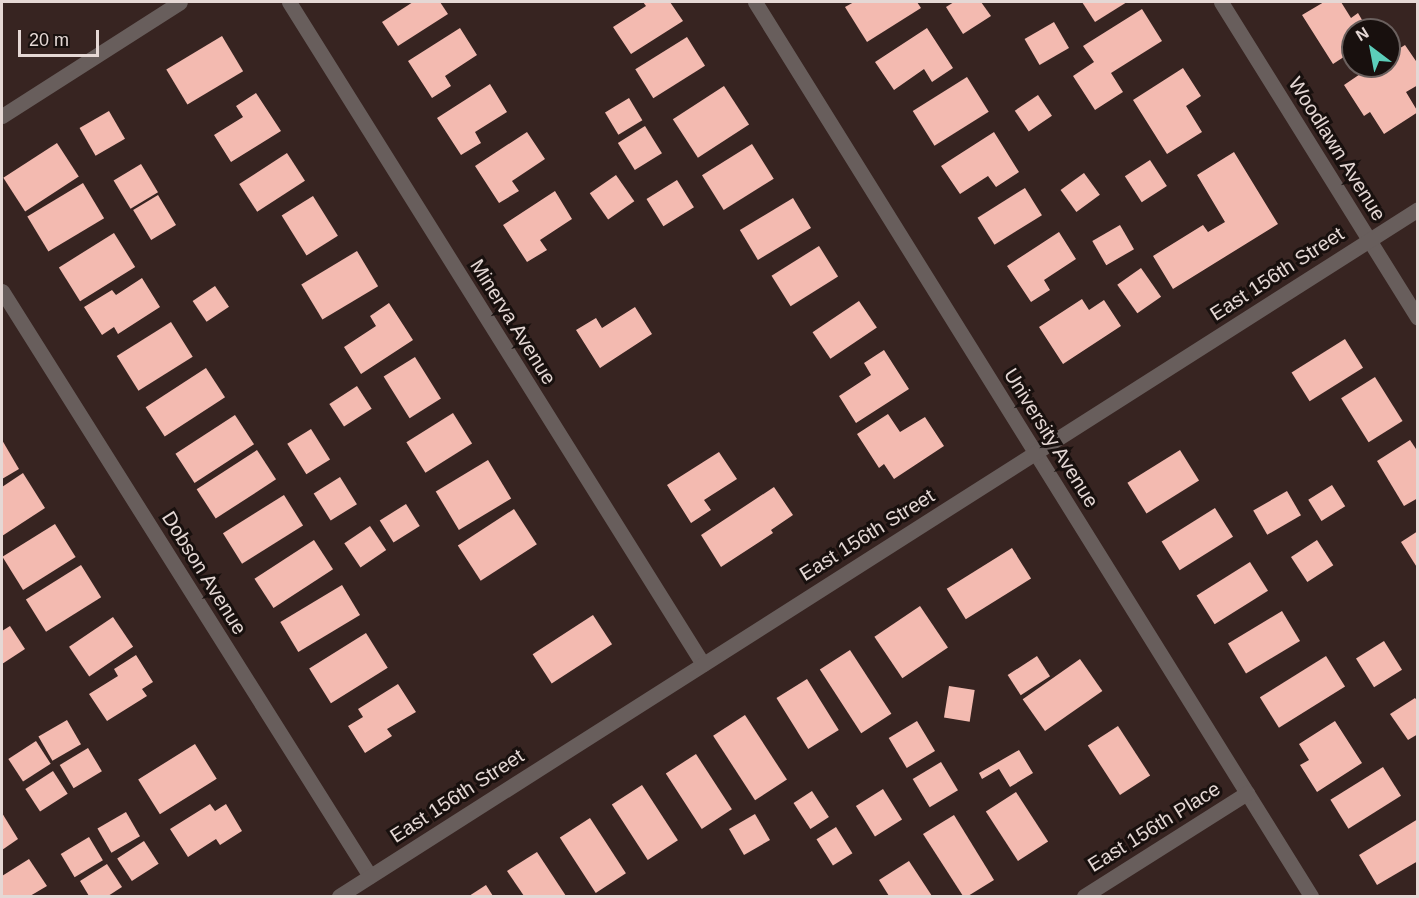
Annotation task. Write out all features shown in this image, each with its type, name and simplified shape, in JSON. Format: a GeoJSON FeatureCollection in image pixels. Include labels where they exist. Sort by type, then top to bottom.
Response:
{"type":"FeatureCollection","features":[{"type":"Feature","properties":{"kind":"street"},"geometry":{"type":"LineString","coordinates":[[2,116],[180,2]]}},
{"type":"Feature","properties":{"kind":"street","name":"Minerva Avenue"},"geometry":{"type":"LineString","coordinates":[[289,2],[703,664]]}},
{"type":"Feature","properties":{"kind":"street","name":"University Avenue"},"geometry":{"type":"LineString","coordinates":[[755,2],[1311,897]]}},
{"type":"Feature","properties":{"kind":"street","name":"Woodlawn Avenue"},"geometry":{"type":"LineString","coordinates":[[1221,2],[1418,318]]}},
{"type":"Feature","properties":{"kind":"street","name":"East 156th Street"},"geometry":{"type":"LineString","coordinates":[[339,897],[1418,209]]}},
{"type":"Feature","properties":{"kind":"street","name":"Dobson Avenue"},"geometry":{"type":"LineString","coordinates":[[2,291],[370,876]]}},
{"type":"Feature","properties":{"kind":"street","name":"East 156th Place"},"geometry":{"type":"LineString","coordinates":[[1084,897],[1247,793]]}},
{"type":"Feature","properties":{"kind":"building"},"geometry":{"type":"Polygon","coordinates":[[[413,2],[440,2],[448,14],[398,46],[382,22],[413,2]]]}},
{"type":"Feature","properties":{"kind":"building"},"geometry":{"type":"Polygon","coordinates":[[[643,2],[670,2],[683,21],[631,54],[613,27],[646,6],[643,2]]]}},
{"type":"Feature","properties":{"kind":"building"},"geometry":{"type":"Polygon","coordinates":[[[854,2],[917,2],[921,8],[867,42],[845,7],[854,2]]]}},
{"type":"Feature","properties":{"kind":"building"},"geometry":{"type":"Polygon","coordinates":[[[954,2],[981,2],[991,16],[963,34],[946,7],[954,2]]]}},
{"type":"Feature","properties":{"kind":"building"},"geometry":{"type":"Polygon","coordinates":[[[1082,2],[1127,2],[1095,22],[1082,2]]]}},
{"type":"Feature","properties":{"kind":"building"},"geometry":{"type":"Polygon","coordinates":[[[1324,2],[1341,2],[1351,18],[1341,18],[1341,59],[1333,64],[1302,15],[1324,2]]]}},
{"type":"Feature","properties":{"kind":"building"},"geometry":{"type":"Polygon","coordinates":[[[1142,9],[1162,41],[1111,73],[1123,92],[1095,110],[1073,76],[1094,62],[1083,46],[1142,9]]]}},
{"type":"Feature","properties":{"kind":"building"},"geometry":{"type":"Polygon","coordinates":[[[1358,13],[1361,18],[1351,18],[1358,13]]]}},
{"type":"Feature","properties":{"kind":"building"},"geometry":{"type":"Polygon","coordinates":[[[1054,22],[1069,48],[1040,65],[1025,39],[1054,22]]]}},
{"type":"Feature","properties":{"kind":"building"},"geometry":{"type":"Polygon","coordinates":[[[460,28],[477,55],[445,76],[451,86],[432,98],[408,61],[460,28]]]}},
{"type":"Feature","properties":{"kind":"building"},"geometry":{"type":"Polygon","coordinates":[[[927,28],[953,68],[932,82],[924,69],[894,90],[875,62],[927,28]]]}},
{"type":"Feature","properties":{"kind":"building"},"geometry":{"type":"Polygon","coordinates":[[[222,36],[243,71],[187,105],[166,69],[222,36]]]}},
{"type":"Feature","properties":{"kind":"building"},"geometry":{"type":"Polygon","coordinates":[[[687,37],[705,66],[653,98],[635,69],[687,37]]]}},
{"type":"Feature","properties":{"kind":"building"},"geometry":{"type":"Polygon","coordinates":[[[1405,45],[1418,64],[1418,85],[1406,92],[1418,112],[1384,134],[1370,112],[1364,116],[1344,85],[1354,78],[1401,78],[1401,48],[1405,45]]]}},
{"type":"Feature","properties":{"kind":"building"},"geometry":{"type":"Polygon","coordinates":[[[1183,68],[1201,96],[1186,106],[1202,132],[1167,154],[1133,100],[1183,68]]]}},
{"type":"Feature","properties":{"kind":"building"},"geometry":{"type":"Polygon","coordinates":[[[967,77],[989,112],[934,146],[913,111],[967,77]]]}},
{"type":"Feature","properties":{"kind":"building"},"geometry":{"type":"Polygon","coordinates":[[[490,84],[507,112],[475,132],[481,143],[461,155],[437,118],[490,84]]]}},
{"type":"Feature","properties":{"kind":"building"},"geometry":{"type":"Polygon","coordinates":[[[724,86],[749,125],[698,158],[673,119],[724,86]]]}},
{"type":"Feature","properties":{"kind":"building"},"geometry":{"type":"Polygon","coordinates":[[[256,93],[281,131],[231,162],[214,135],[243,117],[236,106],[256,93]]]}},
{"type":"Feature","properties":{"kind":"building"},"geometry":{"type":"Polygon","coordinates":[[[1038,95],[1052,116],[1029,131],[1015,111],[1038,95]]]}},
{"type":"Feature","properties":{"kind":"building"},"geometry":{"type":"Polygon","coordinates":[[[629,98],[642,120],[618,135],[605,112],[629,98]]]}},
{"type":"Feature","properties":{"kind":"building"},"geometry":{"type":"Polygon","coordinates":[[[109,111],[125,139],[96,156],[80,128],[109,111]]]}},
{"type":"Feature","properties":{"kind":"building"},"geometry":{"type":"Polygon","coordinates":[[[645,126],[662,153],[635,170],[618,143],[645,126]]]}},
{"type":"Feature","properties":{"kind":"building"},"geometry":{"type":"Polygon","coordinates":[[[527,132],[545,159],[512,181],[519,191],[499,203],[475,166],[527,132]]]}},
{"type":"Feature","properties":{"kind":"building"},"geometry":{"type":"Polygon","coordinates":[[[994,132],[1019,172],[996,187],[988,176],[960,194],[941,166],[994,132]]]}},
{"type":"Feature","properties":{"kind":"building"},"geometry":{"type":"Polygon","coordinates":[[[57,143],[79,177],[25,211],[3,178],[57,143]]]}},
{"type":"Feature","properties":{"kind":"building"},"geometry":{"type":"Polygon","coordinates":[[[752,144],[774,179],[724,210],[702,175],[752,144]]]}},
{"type":"Feature","properties":{"kind":"building"},"geometry":{"type":"Polygon","coordinates":[[[1234,152],[1278,224],[1173,289],[1153,256],[1203,225],[1208,232],[1225,222],[1197,175],[1234,152]]]}},
{"type":"Feature","properties":{"kind":"building"},"geometry":{"type":"Polygon","coordinates":[[[287,153],[305,181],[257,212],[239,184],[287,153]]]}},
{"type":"Feature","properties":{"kind":"building"},"geometry":{"type":"Polygon","coordinates":[[[1150,160],[1167,186],[1142,202],[1125,176],[1150,160]]]}},
{"type":"Feature","properties":{"kind":"building"},"geometry":{"type":"Polygon","coordinates":[[[141,164],[158,192],[131,209],[114,180],[141,164]]]}},
{"type":"Feature","properties":{"kind":"building"},"geometry":{"type":"Polygon","coordinates":[[[1084,173],[1100,195],[1076,212],[1061,190],[1084,173]]]}},
{"type":"Feature","properties":{"kind":"building"},"geometry":{"type":"Polygon","coordinates":[[[616,175],[634,201],[608,220],[590,193],[616,175]]]}},
{"type":"Feature","properties":{"kind":"building"},"geometry":{"type":"Polygon","coordinates":[[[677,180],[694,207],[663,226],[646,199],[677,180]]]}},
{"type":"Feature","properties":{"kind":"building"},"geometry":{"type":"Polygon","coordinates":[[[83,183],[104,218],[48,252],[27,216],[83,183]]]}},
{"type":"Feature","properties":{"kind":"building"},"geometry":{"type":"Polygon","coordinates":[[[1025,188],[1042,215],[994,245],[978,218],[1025,188]]]}},
{"type":"Feature","properties":{"kind":"building"},"geometry":{"type":"Polygon","coordinates":[[[555,191],[572,219],[540,240],[547,250],[527,262],[503,225],[555,191]]]}},
{"type":"Feature","properties":{"kind":"building"},"geometry":{"type":"Polygon","coordinates":[[[158,195],[176,225],[151,240],[133,210],[158,195]]]}},
{"type":"Feature","properties":{"kind":"building"},"geometry":{"type":"Polygon","coordinates":[[[313,196],[338,236],[307,255],[282,216],[313,196]]]}},
{"type":"Feature","properties":{"kind":"building"},"geometry":{"type":"Polygon","coordinates":[[[793,198],[811,228],[758,260],[740,230],[793,198]]]}},
{"type":"Feature","properties":{"kind":"building"},"geometry":{"type":"Polygon","coordinates":[[[1120,225],[1134,249],[1106,265],[1092,241],[1120,225]]]}},
{"type":"Feature","properties":{"kind":"building"},"geometry":{"type":"Polygon","coordinates":[[[1059,232],[1076,259],[1044,280],[1050,290],[1031,302],[1007,266],[1059,232]]]}},
{"type":"Feature","properties":{"kind":"building"},"geometry":{"type":"Polygon","coordinates":[[[114,233],[135,267],[80,301],[59,267],[114,233]]]}},
{"type":"Feature","properties":{"kind":"building"},"geometry":{"type":"Polygon","coordinates":[[[819,246],[838,277],[791,306],[772,276],[819,246]]]}},
{"type":"Feature","properties":{"kind":"building"},"geometry":{"type":"Polygon","coordinates":[[[357,251],[378,286],[322,320],[301,284],[357,251]]]}},
{"type":"Feature","properties":{"kind":"building"},"geometry":{"type":"Polygon","coordinates":[[[1141,268],[1161,297],[1137,313],[1117,285],[1141,268]]]}},
{"type":"Feature","properties":{"kind":"building"},"geometry":{"type":"Polygon","coordinates":[[[142,278],[160,307],[118,334],[114,327],[102,335],[84,307],[112,290],[116,295],[142,278]]]}},
{"type":"Feature","properties":{"kind":"building"},"geometry":{"type":"Polygon","coordinates":[[[215,286],[229,307],[207,322],[193,301],[215,286]]]}},
{"type":"Feature","properties":{"kind":"building"},"geometry":{"type":"Polygon","coordinates":[[[1082,299],[1089,310],[1104,300],[1121,326],[1063,364],[1039,327],[1082,299]]]}},
{"type":"Feature","properties":{"kind":"building"},"geometry":{"type":"Polygon","coordinates":[[[859,301],[877,328],[830,359],[813,332],[859,301]]]}},
{"type":"Feature","properties":{"kind":"building"},"geometry":{"type":"Polygon","coordinates":[[[389,303],[413,340],[361,374],[344,347],[376,326],[370,316],[389,303]]]}},
{"type":"Feature","properties":{"kind":"building"},"geometry":{"type":"Polygon","coordinates":[[[635,307],[652,334],[600,368],[576,330],[596,318],[602,328],[635,307]]]}},
{"type":"Feature","properties":{"kind":"building"},"geometry":{"type":"Polygon","coordinates":[[[171,322],[193,357],[138,391],[117,356],[171,322]]]}},
{"type":"Feature","properties":{"kind":"building"},"geometry":{"type":"Polygon","coordinates":[[[1345,339],[1363,368],[1310,401],[1292,372],[1345,339]]]}},
{"type":"Feature","properties":{"kind":"building"},"geometry":{"type":"Polygon","coordinates":[[[884,350],[909,389],[856,423],[839,396],[871,375],[864,363],[884,350]]]}},
{"type":"Feature","properties":{"kind":"building"},"geometry":{"type":"Polygon","coordinates":[[[415,357],[441,399],[410,418],[384,377],[415,357]]]}},
{"type":"Feature","properties":{"kind":"building"},"geometry":{"type":"Polygon","coordinates":[[[206,368],[225,397],[165,437],[146,407],[206,368]]]}},
{"type":"Feature","properties":{"kind":"building"},"geometry":{"type":"Polygon","coordinates":[[[1375,377],[1403,421],[1369,442],[1341,398],[1375,377]]]}},
{"type":"Feature","properties":{"kind":"building"},"geometry":{"type":"Polygon","coordinates":[[[357,386],[372,409],[344,427],[329,404],[357,386]]]}},
{"type":"Feature","properties":{"kind":"building"},"geometry":{"type":"Polygon","coordinates":[[[453,413],[472,444],[425,473],[406,442],[453,413]]]}},
{"type":"Feature","properties":{"kind":"building"},"geometry":{"type":"Polygon","coordinates":[[[888,414],[900,432],[925,417],[944,446],[894,479],[884,464],[879,468],[857,434],[888,414]]]}},
{"type":"Feature","properties":{"kind":"building"},"geometry":{"type":"Polygon","coordinates":[[[235,415],[254,444],[195,483],[175,454],[235,415]]]}},
{"type":"Feature","properties":{"kind":"building"},"geometry":{"type":"Polygon","coordinates":[[[311,429],[330,460],[306,474],[287,444],[311,429]]]}},
{"type":"Feature","properties":{"kind":"building"},"geometry":{"type":"Polygon","coordinates":[[[2,440],[19,469],[2,479],[2,440]]]}},
{"type":"Feature","properties":{"kind":"building"},"geometry":{"type":"Polygon","coordinates":[[[1410,440],[1418,452],[1418,498],[1404,506],[1377,461],[1410,440]]]}},
{"type":"Feature","properties":{"kind":"building"},"geometry":{"type":"Polygon","coordinates":[[[257,450],[276,479],[216,519],[197,489],[257,450]]]}},
{"type":"Feature","properties":{"kind":"building"},"geometry":{"type":"Polygon","coordinates":[[[1180,450],[1199,481],[1146,513],[1127,483],[1180,450]]]}},
{"type":"Feature","properties":{"kind":"building"},"geometry":{"type":"Polygon","coordinates":[[[719,452],[737,479],[704,500],[711,510],[691,523],[667,485],[719,452]]]}},
{"type":"Feature","properties":{"kind":"building"},"geometry":{"type":"Polygon","coordinates":[[[488,460],[511,499],[459,530],[436,491],[488,460]]]}},
{"type":"Feature","properties":{"kind":"building"},"geometry":{"type":"Polygon","coordinates":[[[23,473],[45,508],[2,536],[2,487],[23,473]]]}},
{"type":"Feature","properties":{"kind":"building"},"geometry":{"type":"Polygon","coordinates":[[[340,477],[357,504],[331,521],[314,493],[340,477]]]}},
{"type":"Feature","properties":{"kind":"building"},"geometry":{"type":"Polygon","coordinates":[[[1332,485],[1345,506],[1322,521],[1308,500],[1332,485]]]}},
{"type":"Feature","properties":{"kind":"building"},"geometry":{"type":"Polygon","coordinates":[[[774,487],[793,515],[771,530],[773,533],[721,567],[701,535],[774,487]]]}},
{"type":"Feature","properties":{"kind":"building"},"geometry":{"type":"Polygon","coordinates":[[[1287,491],[1301,515],[1267,535],[1253,510],[1287,491]]]}},
{"type":"Feature","properties":{"kind":"building"},"geometry":{"type":"Polygon","coordinates":[[[284,495],[303,526],[242,564],[223,533],[284,495]]]}},
{"type":"Feature","properties":{"kind":"building"},"geometry":{"type":"Polygon","coordinates":[[[406,504],[420,526],[393,542],[380,520],[406,504]]]}},
{"type":"Feature","properties":{"kind":"building"},"geometry":{"type":"Polygon","coordinates":[[[1215,508],[1233,537],[1180,570],[1162,541],[1215,508]]]}},
{"type":"Feature","properties":{"kind":"building"},"geometry":{"type":"Polygon","coordinates":[[[514,509],[537,544],[481,581],[458,545],[514,509]]]}},
{"type":"Feature","properties":{"kind":"building"},"geometry":{"type":"Polygon","coordinates":[[[55,524],[76,557],[23,590],[2,557],[55,524]]]}},
{"type":"Feature","properties":{"kind":"building"},"geometry":{"type":"Polygon","coordinates":[[[370,526],[386,550],[361,567],[344,543],[370,526]]]}},
{"type":"Feature","properties":{"kind":"building"},"geometry":{"type":"Polygon","coordinates":[[[1418,531],[1418,569],[1401,542],[1418,531]]]}},
{"type":"Feature","properties":{"kind":"building"},"geometry":{"type":"Polygon","coordinates":[[[314,540],[333,569],[274,608],[254,579],[314,540]]]}},
{"type":"Feature","properties":{"kind":"building"},"geometry":{"type":"Polygon","coordinates":[[[1317,540],[1333,565],[1307,582],[1291,557],[1317,540]]]}},
{"type":"Feature","properties":{"kind":"building"},"geometry":{"type":"Polygon","coordinates":[[[1012,548],[1031,579],[966,619],[947,589],[1012,548]]]}},
{"type":"Feature","properties":{"kind":"building"},"geometry":{"type":"Polygon","coordinates":[[[1250,562],[1268,591],[1215,624],[1197,595],[1250,562]]]}},
{"type":"Feature","properties":{"kind":"building"},"geometry":{"type":"Polygon","coordinates":[[[81,565],[101,597],[46,632],[26,599],[81,565]]]}},
{"type":"Feature","properties":{"kind":"building"},"geometry":{"type":"Polygon","coordinates":[[[342,585],[360,615],[298,652],[280,622],[342,585]]]}},
{"type":"Feature","properties":{"kind":"building"},"geometry":{"type":"Polygon","coordinates":[[[920,606],[948,647],[902,678],[874,637],[920,606]]]}},
{"type":"Feature","properties":{"kind":"building"},"geometry":{"type":"Polygon","coordinates":[[[1282,611],[1300,641],[1246,673],[1228,643],[1282,611]]]}},
{"type":"Feature","properties":{"kind":"building"},"geometry":{"type":"Polygon","coordinates":[[[593,615],[612,644],[552,684],[533,654],[593,615]]]}},
{"type":"Feature","properties":{"kind":"building"},"geometry":{"type":"Polygon","coordinates":[[[113,617],[133,647],[89,676],[69,647],[113,617]]]}},
{"type":"Feature","properties":{"kind":"building"},"geometry":{"type":"Polygon","coordinates":[[[10,626],[25,649],[2,664],[2,631],[10,626]]]}},
{"type":"Feature","properties":{"kind":"building"},"geometry":{"type":"Polygon","coordinates":[[[366,633],[388,668],[331,703],[309,669],[366,633]]]}},
{"type":"Feature","properties":{"kind":"building"},"geometry":{"type":"Polygon","coordinates":[[[1384,641],[1402,670],[1374,687],[1356,658],[1384,641]]]}},
{"type":"Feature","properties":{"kind":"building"},"geometry":{"type":"Polygon","coordinates":[[[850,650],[891,714],[861,733],[820,670],[850,650]]]}},
{"type":"Feature","properties":{"kind":"building"},"geometry":{"type":"Polygon","coordinates":[[[136,655],[153,682],[142,689],[147,696],[107,721],[89,694],[118,676],[114,669],[136,655]]]}},
{"type":"Feature","properties":{"kind":"building"},"geometry":{"type":"Polygon","coordinates":[[[1037,656],[1050,676],[1021,695],[1008,675],[1037,656]]]}},
{"type":"Feature","properties":{"kind":"building"},"geometry":{"type":"Polygon","coordinates":[[[1326,656],[1345,687],[1279,728],[1260,697],[1326,656]]]}},
{"type":"Feature","properties":{"kind":"building"},"geometry":{"type":"Polygon","coordinates":[[[1080,659],[1102,691],[1045,731],[1023,699],[1080,659]]]}},
{"type":"Feature","properties":{"kind":"building"},"geometry":{"type":"Polygon","coordinates":[[[807,679],[839,730],[808,749],[776,698],[807,679]]]}},
{"type":"Feature","properties":{"kind":"building"},"geometry":{"type":"Polygon","coordinates":[[[398,684],[416,712],[387,729],[392,736],[365,753],[348,726],[363,717],[358,709],[398,684]]]}},
{"type":"Feature","properties":{"kind":"building"},"geometry":{"type":"Polygon","coordinates":[[[949,686],[975,690],[970,722],[944,718],[949,686]]]}},
{"type":"Feature","properties":{"kind":"building"},"geometry":{"type":"Polygon","coordinates":[[[1415,698],[1418,702],[1418,734],[1408,740],[1390,714],[1415,698]]]}},
{"type":"Feature","properties":{"kind":"building"},"geometry":{"type":"Polygon","coordinates":[[[745,715],[787,780],[755,800],[713,736],[745,715]]]}},
{"type":"Feature","properties":{"kind":"building"},"geometry":{"type":"Polygon","coordinates":[[[67,720],[81,744],[52,761],[38,736],[67,720]]]}},
{"type":"Feature","properties":{"kind":"building"},"geometry":{"type":"Polygon","coordinates":[[[917,721],[935,751],[907,768],[889,738],[917,721]]]}},
{"type":"Feature","properties":{"kind":"building"},"geometry":{"type":"Polygon","coordinates":[[[1335,721],[1362,763],[1317,792],[1300,765],[1309,760],[1299,744],[1335,721]]]}},
{"type":"Feature","properties":{"kind":"building"},"geometry":{"type":"Polygon","coordinates":[[[1118,726],[1150,775],[1120,795],[1088,746],[1118,726]]]}},
{"type":"Feature","properties":{"kind":"building"},"geometry":{"type":"Polygon","coordinates":[[[36,741],[51,764],[23,782],[8,759],[36,741]]]}},
{"type":"Feature","properties":{"kind":"building"},"geometry":{"type":"Polygon","coordinates":[[[195,744],[217,779],[160,814],[138,780],[195,744]]]}},
{"type":"Feature","properties":{"kind":"building"},"geometry":{"type":"Polygon","coordinates":[[[88,748],[102,771],[74,788],[60,765],[88,748]]]}},
{"type":"Feature","properties":{"kind":"building"},"geometry":{"type":"Polygon","coordinates":[[[1019,750],[1033,773],[1010,787],[999,769],[982,779],[979,773],[1019,750]]]}},
{"type":"Feature","properties":{"kind":"building"},"geometry":{"type":"Polygon","coordinates":[[[696,754],[732,809],[702,829],[666,774],[696,754]]]}},
{"type":"Feature","properties":{"kind":"building"},"geometry":{"type":"Polygon","coordinates":[[[941,762],[958,790],[930,807],[913,779],[941,762]]]}},
{"type":"Feature","properties":{"kind":"building"},"geometry":{"type":"Polygon","coordinates":[[[1383,767],[1401,796],[1348,829],[1330,800],[1383,767]]]}},
{"type":"Feature","properties":{"kind":"building"},"geometry":{"type":"Polygon","coordinates":[[[53,771],[68,794],[40,812],[25,789],[53,771]]]}},
{"type":"Feature","properties":{"kind":"building"},"geometry":{"type":"Polygon","coordinates":[[[642,785],[678,840],[648,860],[612,805],[642,785]]]}},
{"type":"Feature","properties":{"kind":"building"},"geometry":{"type":"Polygon","coordinates":[[[883,789],[902,820],[875,836],[856,806],[883,789]]]}},
{"type":"Feature","properties":{"kind":"building"},"geometry":{"type":"Polygon","coordinates":[[[812,791],[829,817],[810,829],[794,803],[812,791]]]}},
{"type":"Feature","properties":{"kind":"building"},"geometry":{"type":"Polygon","coordinates":[[[1016,792],[1048,841],[1018,861],[986,812],[1016,792]]]}},
{"type":"Feature","properties":{"kind":"building"},"geometry":{"type":"Polygon","coordinates":[[[210,804],[215,811],[226,804],[242,831],[220,845],[216,839],[188,857],[170,829],[210,804]]]}},
{"type":"Feature","properties":{"kind":"building"},"geometry":{"type":"Polygon","coordinates":[[[126,812],[140,836],[111,853],[97,828],[126,812]]]}},
{"type":"Feature","properties":{"kind":"building"},"geometry":{"type":"Polygon","coordinates":[[[2,813],[18,839],[2,850],[2,813]]]}},
{"type":"Feature","properties":{"kind":"building"},"geometry":{"type":"Polygon","coordinates":[[[755,814],[770,840],[744,855],[729,829],[755,814]]]}},
{"type":"Feature","properties":{"kind":"building"},"geometry":{"type":"Polygon","coordinates":[[[954,815],[994,880],[968,896],[963,896],[923,834],[954,815]]]}},
{"type":"Feature","properties":{"kind":"building"},"geometry":{"type":"Polygon","coordinates":[[[590,818],[626,873],[596,893],[560,838],[590,818]]]}},
{"type":"Feature","properties":{"kind":"building"},"geometry":{"type":"Polygon","coordinates":[[[1418,819],[1418,861],[1377,885],[1359,855],[1418,819]]]}},
{"type":"Feature","properties":{"kind":"building"},"geometry":{"type":"Polygon","coordinates":[[[836,827],[852,853],[833,865],[816,839],[836,827]]]}},
{"type":"Feature","properties":{"kind":"building"},"geometry":{"type":"Polygon","coordinates":[[[89,837],[103,860],[75,877],[61,854],[89,837]]]}},
{"type":"Feature","properties":{"kind":"building"},"geometry":{"type":"Polygon","coordinates":[[[144,841],[159,864],[132,881],[117,858],[144,841]]]}},
{"type":"Feature","properties":{"kind":"building"},"geometry":{"type":"Polygon","coordinates":[[[537,852],[566,896],[524,896],[507,871],[537,852]]]}},
{"type":"Feature","properties":{"kind":"building"},"geometry":{"type":"Polygon","coordinates":[[[29,859],[47,886],[30,896],[2,896],[2,876],[29,859]]]}},
{"type":"Feature","properties":{"kind":"building"},"geometry":{"type":"Polygon","coordinates":[[[909,861],[932,896],[889,896],[879,880],[909,861]]]}},
{"type":"Feature","properties":{"kind":"building"},"geometry":{"type":"Polygon","coordinates":[[[107,864],[122,887],[108,896],[89,896],[80,881],[107,864]]]}},
{"type":"Feature","properties":{"kind":"building"},"geometry":{"type":"Polygon","coordinates":[[[486,885],[493,896],[469,896],[486,885]]]}}]}
